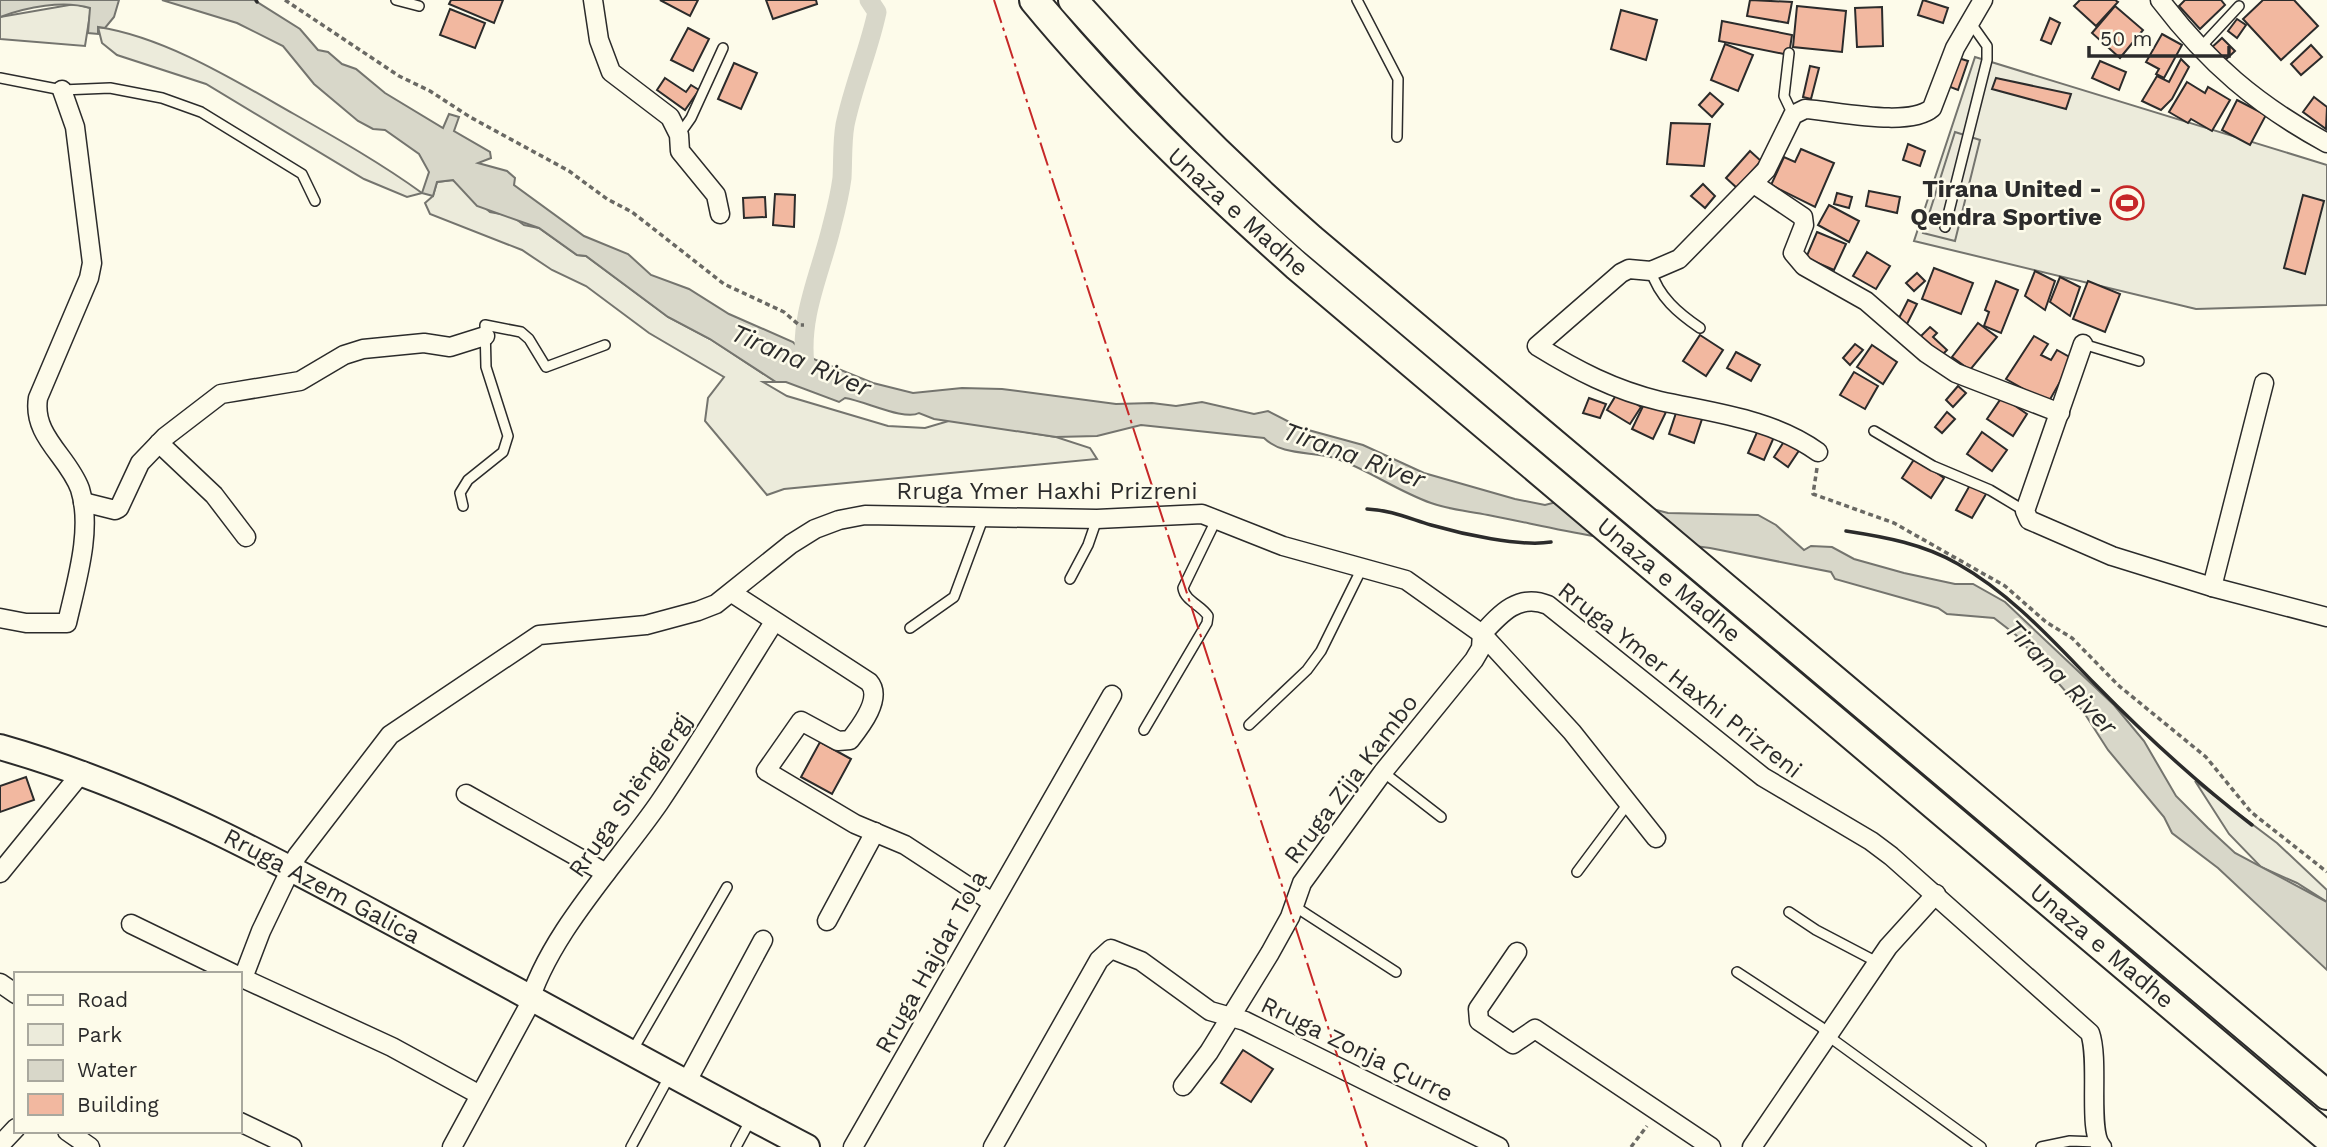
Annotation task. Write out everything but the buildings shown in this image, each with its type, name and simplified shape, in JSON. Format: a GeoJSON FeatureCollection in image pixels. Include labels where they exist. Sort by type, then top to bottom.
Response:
{"type":"FeatureCollection","features":[{"type":"Feature","properties":{"kind":"highway"},"geometry":{"type":"LineString","coordinates":[[1017,0],[1084,79],[1133,113]]}},
{"type":"Feature","properties":{"kind":"highway","name":"Unaza e Madhe"},"geometry":{"type":"LineString","coordinates":[[1034,0],[1133,113],[1210,188],[1297,266],[2327,1137]]}},
{"type":"Feature","properties":{"kind":"highway","name":"Unaza e Madhe"},"geometry":{"type":"LineString","coordinates":[[1073,0],[1149,86],[1261,194],[2327,1095]]}},
{"type":"Feature","properties":{"kind":"highway"},"geometry":{"type":"LineString","coordinates":[[1090,0],[1135,53],[1149,86]]}},
{"type":"Feature","properties":{"kind":"main road","name":"Rruga Azem Galica"},"geometry":{"type":"LineString","coordinates":[[0,747],[83,771],[200,822],[291,868],[807,1147]]}},
{"type":"Feature","properties":{"kind":"street"},"geometry":{"type":"LineString","coordinates":[[593,0],[599,40],[611,72],[670,117],[679,135],[680,151],[716,195],[720,214]]}},
{"type":"Feature","properties":{"kind":"street"},"geometry":{"type":"LineString","coordinates":[[1818,452],[1802,441],[1749,420],[1659,400],[1603,384],[1537,346],[1621,273],[1629,270],[1651,271],[1679,259],[1754,184],[1774,160],[1793,115],[1805,109],[1894,117],[1925,113],[1936,99],[1944,71],[1983,0]]}},
{"type":"Feature","properties":{"kind":"street"},"geometry":{"type":"LineString","coordinates":[[2160,0],[2199,49],[2261,102],[2327,143]]}},
{"type":"Feature","properties":{"kind":"street"},"geometry":{"type":"LineString","coordinates":[[0,618],[26,623],[67,623],[80,556],[83,502],[73,475],[45,436],[36,412],[38,398],[89,278],[92,263],[75,127],[62,90]]}},
{"type":"Feature","properties":{"kind":"street"},"geometry":{"type":"LineString","coordinates":[[1754,184],[1803,217],[1804,225],[1793,253],[1804,266],[1866,301],[1917,346],[1956,373],[2060,413]]}},
{"type":"Feature","properties":{"kind":"street"},"geometry":{"type":"LineString","coordinates":[[83,502],[116,510],[119,508],[139,463],[159,443],[221,394],[300,381],[344,355],[363,349],[424,343],[450,347],[485,336]]}},
{"type":"Feature","properties":{"kind":"street"},"geometry":{"type":"LineString","coordinates":[[2083,344],[2025,510],[2029,520],[2080,544],[2212,587],[2327,617]]}},
{"type":"Feature","properties":{"kind":"street"},"geometry":{"type":"LineString","coordinates":[[2212,587],[2264,383]]}},
{"type":"Feature","properties":{"kind":"street"},"geometry":{"type":"LineString","coordinates":[[159,443],[214,495],[246,537]]}},
{"type":"Feature","properties":{"kind":"street","name":"Rruga Ymer Haxhi Prizreni"},"geometry":{"type":"LineString","coordinates":[[241,972],[291,868],[337,801],[390,735],[539,635],[646,625],[716,604],[791,544],[816,529],[839,520],[890,514],[1097,519],[1181,514],[1217,518],[1283,546],[1406,580],[1482,634],[1499,615],[1524,600],[1548,604],[1763,778],[1871,841],[1936,894],[2090,1033],[2095,1052],[2094,1135],[2099,1145]]}},
{"type":"Feature","properties":{"kind":"street"},"geometry":{"type":"LineString","coordinates":[[732,593],[869,682],[875,695],[850,740],[838,741],[802,722],[766,771],[855,824],[905,845],[992,902]]}},
{"type":"Feature","properties":{"kind":"street","name":"Rruga Shëngjergj"},"geometry":{"type":"LineString","coordinates":[[452,1147],[478,1094],[527,1009],[544,967],[606,873],[658,804],[774,622]]}},
{"type":"Feature","properties":{"kind":"street"},"geometry":{"type":"LineString","coordinates":[[1482,634],[1572,732],[1627,805],[1656,838]]}},
{"type":"Feature","properties":{"kind":"street","name":"Rruga Zija Kambo"},"geometry":{"type":"LineString","coordinates":[[1229,1017],[1270,953],[1294,906],[1302,883],[1383,772],[1474,660],[1481,648],[1482,634]]}},
{"type":"Feature","properties":{"kind":"street","name":"Rruga Hajdar Tola"},"geometry":{"type":"LineString","coordinates":[[853,1147],[1112,695]]}},
{"type":"Feature","properties":{"kind":"street"},"geometry":{"type":"LineString","coordinates":[[0,873],[83,771]]}},
{"type":"Feature","properties":{"kind":"street"},"geometry":{"type":"LineString","coordinates":[[466,794],[606,873]]}},
{"type":"Feature","properties":{"kind":"street"},"geometry":{"type":"LineString","coordinates":[[827,921],[875,832]]}},
{"type":"Feature","properties":{"kind":"street"},"geometry":{"type":"LineString","coordinates":[[1752,1147],[1877,962],[1936,894]]}},
{"type":"Feature","properties":{"kind":"street"},"geometry":{"type":"LineString","coordinates":[[131,924],[231,972]]}},
{"type":"Feature","properties":{"kind":"street"},"geometry":{"type":"LineString","coordinates":[[678,1079],[763,940]]}},
{"type":"Feature","properties":{"kind":"street"},"geometry":{"type":"LineString","coordinates":[[993,1147],[1098,960],[1111,949],[1141,961],[1188,998],[1210,1011],[1229,1017]]}},
{"type":"Feature","properties":{"kind":"street"},"geometry":{"type":"LineString","coordinates":[[1517,952],[1478,1009],[1479,1021],[1513,1044],[1535,1028],[1711,1147]]}},
{"type":"Feature","properties":{"kind":"street"},"geometry":{"type":"LineString","coordinates":[[242,977],[392,1047],[478,1094]]}},
{"type":"Feature","properties":{"kind":"street","name":"Rruga Zonja Çurre"},"geometry":{"type":"LineString","coordinates":[[1183,1086],[1209,1052],[1229,1017],[1245,1021],[1499,1147]]}},
{"type":"Feature","properties":{"kind":"street"},"geometry":{"type":"LineString","coordinates":[[242,1123],[292,1147]]}},
{"type":"Feature","properties":{"kind":"street"},"geometry":{"type":"LineString","coordinates":[[0,1145],[14,1130]]}},
{"type":"Feature","properties":{"kind":"street"},"geometry":{"type":"LineString","coordinates":[[69,1133],[90,1147]]}},
{"type":"Feature","properties":{"kind":"lane"},"geometry":{"type":"LineString","coordinates":[[396,0],[419,6]]}},
{"type":"Feature","properties":{"kind":"lane"},"geometry":{"type":"LineString","coordinates":[[1357,0],[1398,79],[1397,137]]}},
{"type":"Feature","properties":{"kind":"lane"},"geometry":{"type":"LineString","coordinates":[[2199,49],[2239,6]]}},
{"type":"Feature","properties":{"kind":"lane"},"geometry":{"type":"LineString","coordinates":[[1945,227],[1987,60],[1987,46],[1970,22]]}},
{"type":"Feature","properties":{"kind":"lane"},"geometry":{"type":"LineString","coordinates":[[679,135],[691,118],[723,48]]}},
{"type":"Feature","properties":{"kind":"lane"},"geometry":{"type":"LineString","coordinates":[[1789,53],[1784,96],[1793,115]]}},
{"type":"Feature","properties":{"kind":"lane"},"geometry":{"type":"LineString","coordinates":[[0,78],[62,90],[110,88],[162,98],[201,112],[302,174],[315,201]]}},
{"type":"Feature","properties":{"kind":"lane"},"geometry":{"type":"LineString","coordinates":[[1651,271],[1656,286],[1668,301],[1700,328]]}},
{"type":"Feature","properties":{"kind":"lane"},"geometry":{"type":"LineString","coordinates":[[463,506],[460,493],[468,481],[503,452],[508,436],[486,367],[485,325],[522,332],[546,367],[605,345]]}},
{"type":"Feature","properties":{"kind":"lane"},"geometry":{"type":"LineString","coordinates":[[2083,344],[2139,362]]}},
{"type":"Feature","properties":{"kind":"lane"},"geometry":{"type":"LineString","coordinates":[[1874,432],[1933,466],[1990,490],[2025,510]]}},
{"type":"Feature","properties":{"kind":"lane"},"geometry":{"type":"LineString","coordinates":[[910,628],[954,597],[984,516]]}},
{"type":"Feature","properties":{"kind":"lane"},"geometry":{"type":"LineString","coordinates":[[1144,730],[1207,623],[1208,616],[1188,599],[1182,588],[1217,518]]}},
{"type":"Feature","properties":{"kind":"lane"},"geometry":{"type":"LineString","coordinates":[[1070,579],[1088,545],[1097,519]]}},
{"type":"Feature","properties":{"kind":"lane"},"geometry":{"type":"LineString","coordinates":[[1249,724],[1307,670],[1321,651],[1363,566]]}},
{"type":"Feature","properties":{"kind":"lane"},"geometry":{"type":"LineString","coordinates":[[1383,772],[1441,817]]}},
{"type":"Feature","properties":{"kind":"lane"},"geometry":{"type":"LineString","coordinates":[[1577,872],[1627,805]]}},
{"type":"Feature","properties":{"kind":"lane"},"geometry":{"type":"LineString","coordinates":[[631,1054],[727,887]]}},
{"type":"Feature","properties":{"kind":"lane"},"geometry":{"type":"LineString","coordinates":[[1294,906],[1396,972]]}},
{"type":"Feature","properties":{"kind":"lane"},"geometry":{"type":"LineString","coordinates":[[1789,912],[1816,930],[1877,962]]}},
{"type":"Feature","properties":{"kind":"lane"},"geometry":{"type":"LineString","coordinates":[[1737,972],[1981,1147]]}},
{"type":"Feature","properties":{"kind":"lane"},"geometry":{"type":"LineString","coordinates":[[631,1147],[678,1079]]}},
{"type":"Feature","properties":{"kind":"lane"},"geometry":{"type":"LineString","coordinates":[[736,1147],[752,1118]]}},
{"type":"Feature","properties":{"kind":"lane"},"geometry":{"type":"LineString","coordinates":[[2041,1147],[2070,1141],[2099,1145]]}},
{"type":"Feature","properties":{"kind":"path"},"geometry":{"type":"LineString","coordinates":[[285,0],[398,76],[430,91],[464,113],[569,171],[607,199],[632,212],[724,284],[784,312],[799,325],[804,325]]}},
{"type":"Feature","properties":{"kind":"path"},"geometry":{"type":"LineString","coordinates":[[1818,452],[1813,494],[1894,523],[2005,586],[2041,618],[2072,638],[2118,685],[2206,757],[2250,812],[2327,872]]}},
{"type":"Feature","properties":{"kind":"path"},"geometry":{"type":"LineString","coordinates":[[1631,1147],[1657,1113]]}},
{"type":"Feature","properties":{"kind":"green space"},"geometry":{"type":"Polygon","coordinates":[[[75,4],[91,8],[85,46],[0,39],[0,17],[75,4]]]}},
{"type":"Feature","properties":{"kind":"green space"},"geometry":{"type":"Polygon","coordinates":[[[98,27],[149,40],[199,62],[343,142],[422,193],[407,197],[364,179],[206,84],[117,55],[102,43],[98,27]]]}},
{"type":"Feature","properties":{"kind":"green space","name":"Tirana United - Qendra Sportive"},"geometry":{"type":"Polygon","coordinates":[[[1975,57],[2327,165],[2327,305],[2196,309],[1914,241],[1975,57]]]}},
{"type":"Feature","properties":{"kind":"green space"},"geometry":{"type":"Polygon","coordinates":[[[453,180],[490,212],[512,216],[524,225],[539,228],[577,255],[586,256],[668,317],[710,339],[776,382],[763,382],[787,396],[888,426],[925,428],[952,420],[1056,437],[1090,448],[1097,459],[784,489],[767,495],[705,421],[708,398],[724,377],[649,333],[586,286],[552,270],[522,250],[430,214],[425,203],[433,196],[437,182],[453,180]]]}},
{"type":"Feature","properties":{"kind":"green space"},"geometry":{"type":"Polygon","coordinates":[[[2195,781],[2277,843],[2327,890],[2327,902],[2297,883],[2261,867],[2229,834],[2195,781]]]}},
{"type":"Feature","properties":{"kind":"shaded area"},"geometry":{"type":"Polygon","coordinates":[[[1955,132],[1980,140],[1955,241],[1923,233],[1955,132]]]}},
{"type":"Feature","properties":{"kind":"water"},"geometry":{"type":"Polygon","coordinates":[[[0,0],[119,0],[114,17],[105,28],[98,27],[98,34],[88,33],[90,8],[45,6],[0,17],[0,0]]]}},
{"type":"Feature","properties":{"kind":"water","name":"Tirana River"},"geometry":{"type":"Polygon","coordinates":[[[162,0],[254,0],[300,29],[318,50],[328,52],[342,64],[356,69],[385,93],[443,128],[449,114],[459,117],[454,131],[490,152],[491,158],[478,163],[507,171],[515,178],[514,185],[584,236],[628,254],[651,275],[689,289],[729,314],[793,342],[806,356],[873,383],[913,393],[962,388],[1002,389],[1116,404],[1152,403],[1176,406],[1202,402],[1254,414],[1268,411],[1301,428],[1363,445],[1424,473],[1515,499],[1545,505],[1591,493],[1668,513],[1758,515],[1776,525],[1804,550],[1811,546],[1832,547],[1854,559],[1904,573],[1955,584],[1973,584],[2005,602],[2114,705],[2144,741],[2176,796],[2235,853],[2327,902],[2327,970],[2218,868],[2172,833],[2164,817],[2108,750],[2083,711],[2016,635],[1994,618],[1947,614],[1938,608],[1835,579],[1831,572],[1710,548],[1595,533],[1593,536],[1445,507],[1419,498],[1335,458],[1279,448],[1264,438],[1141,425],[1097,436],[1056,437],[934,419],[919,413],[895,413],[845,398],[839,402],[786,382],[776,382],[710,339],[668,317],[586,256],[577,255],[539,228],[477,206],[453,180],[437,182],[433,196],[422,193],[429,172],[419,154],[385,130],[373,129],[358,121],[314,84],[283,46],[237,23],[162,0]]]}},
{"type":"Feature","properties":{"kind":"waterway","name":"Tirana River"},"geometry":{"type":"LineString","coordinates":[[805,365],[805,329],[839,196],[845,125],[877,12],[869,0]]}},
{"type":"Feature","properties":{"kind":"wall"},"geometry":{"type":"LineString","coordinates":[[1367,509],[1491,539],[1524,543],[1551,542]]}},
{"type":"Feature","properties":{"kind":"wall"},"geometry":{"type":"LineString","coordinates":[[1846,531],[1890,539],[1932,551],[1996,589],[2046,634],[2171,757],[2252,825]]}},
{"type":"Feature","properties":{"kind":"power"},"geometry":{"type":"LineString","coordinates":[[994,0],[1367,1147]]}},
{"type":"Feature","properties":{"kind":"place","name":"Tirana United - Qendra Sportive"},"geometry":{"type":"Point","coordinates":[2127,203]}}]}
